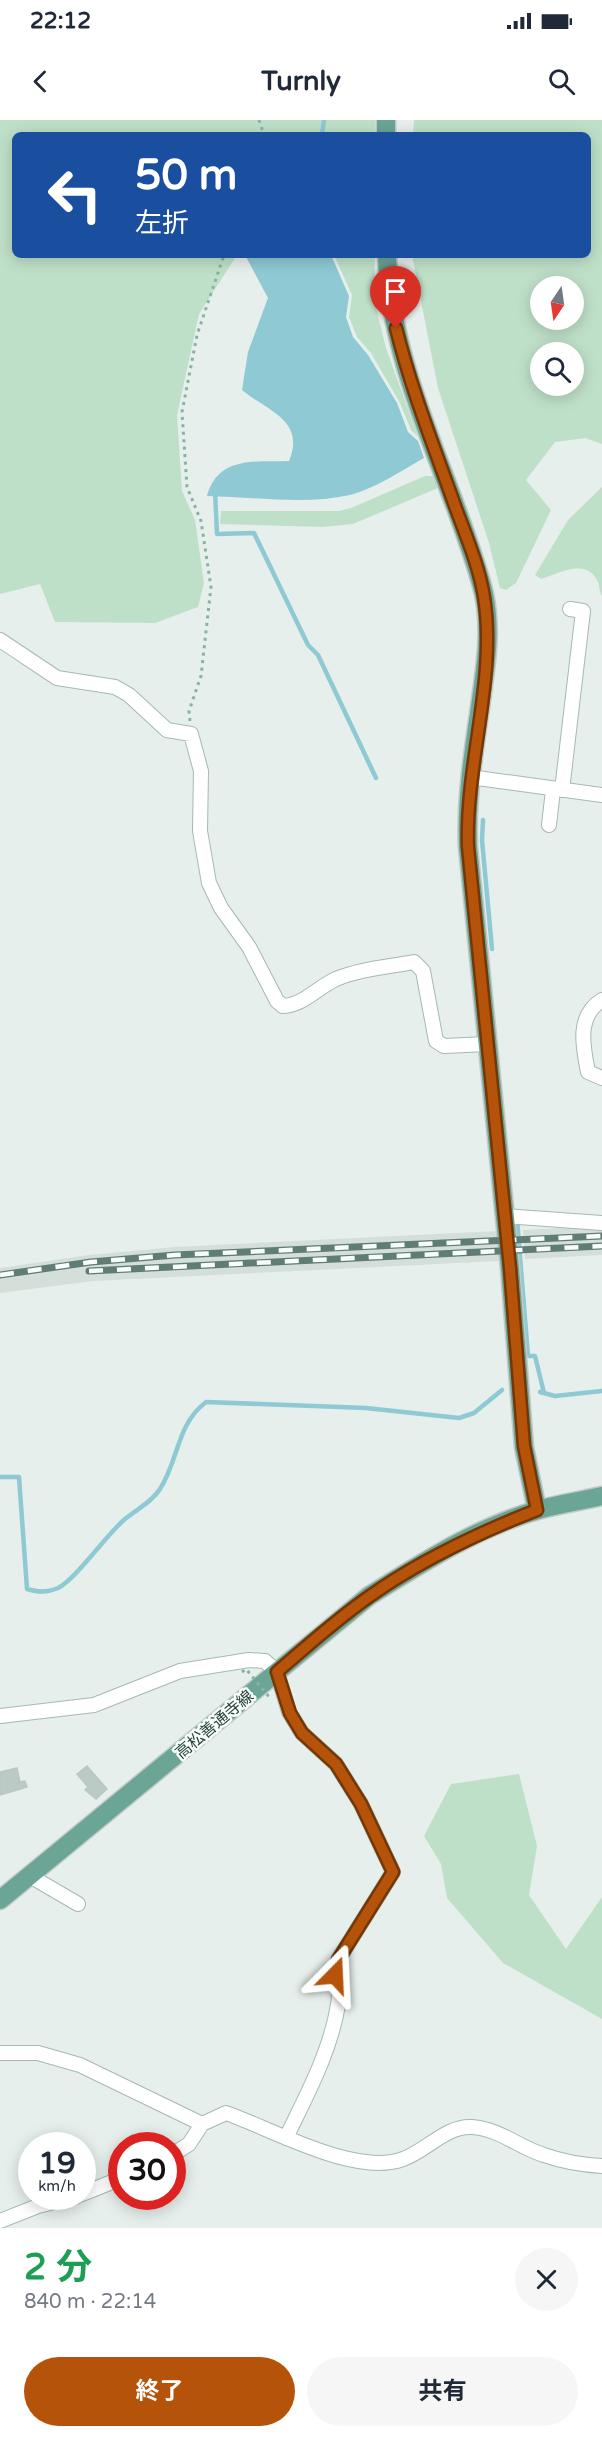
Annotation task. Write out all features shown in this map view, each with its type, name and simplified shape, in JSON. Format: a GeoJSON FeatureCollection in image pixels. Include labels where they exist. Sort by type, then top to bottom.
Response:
{"type":"FeatureCollection","features":[{"type":"Feature","properties":{"kind":"main road"},"geometry":{"type":"LineString","coordinates":[[387,258],[391,308],[406,369],[474,559],[484,596],[488,630],[486,659],[466,815],[505,1216],[524,1446],[537,1510]]}},
{"type":"Feature","properties":{"kind":"main road","name":"高松善通寺線"},"geometry":{"type":"LineString","coordinates":[[0,1900],[369,1596],[466,1539],[537,1510],[602,1496]]}},
{"type":"Feature","properties":{"kind":"street"},"geometry":{"type":"LineString","coordinates":[[549,825],[558,790],[583,611],[570,609]]}},
{"type":"Feature","properties":{"kind":"street"},"geometry":{"type":"LineString","coordinates":[[0,640],[57,678],[115,687],[129,695],[167,730],[191,735],[201,771],[200,831],[209,883],[222,908],[249,946],[277,1001],[283,1006],[292,1006],[334,980],[414,962],[423,971],[436,1041],[444,1046],[487,1044]]}},
{"type":"Feature","properties":{"kind":"street"},"geometry":{"type":"LineString","coordinates":[[470,777],[602,795]]}},
{"type":"Feature","properties":{"kind":"street"},"geometry":{"type":"LineString","coordinates":[[602,1000],[593,1006],[587,1017],[582,1047],[588,1072],[602,1078]]}},
{"type":"Feature","properties":{"kind":"street"},"geometry":{"type":"LineString","coordinates":[[505,1216],[602,1223]]}},
{"type":"Feature","properties":{"kind":"street"},"geometry":{"type":"LineString","coordinates":[[0,1716],[94,1705],[180,1671],[249,1660],[265,1661],[277,1672],[290,1713],[302,1733],[336,1764],[361,1804],[393,1872],[338,1960],[335,1975],[339,2002],[326,2054],[286,2138]]}},
{"type":"Feature","properties":{"kind":"street"},"geometry":{"type":"LineString","coordinates":[[30,1876],[78,1904]]}},
{"type":"Feature","properties":{"kind":"street"},"geometry":{"type":"LineString","coordinates":[[0,2053],[38,2053],[80,2065],[202,2124]]}},
{"type":"Feature","properties":{"kind":"street"},"geometry":{"type":"LineString","coordinates":[[186,2146],[202,2124],[226,2113],[286,2138],[367,2163],[382,2164],[403,2159],[454,2130],[470,2127],[503,2134],[543,2155],[602,2166]]}},
{"type":"Feature","properties":{"kind":"street"},"geometry":{"type":"LineString","coordinates":[[0,2221],[28,2210]]}},
{"type":"Feature","properties":{"kind":"path"},"geometry":{"type":"LineString","coordinates":[[191,735],[189,711],[201,676],[211,587],[201,521],[187,487],[183,412],[197,335],[223,258]]}},
{"type":"Feature","properties":{"kind":"path"},"geometry":{"type":"LineString","coordinates":[[242,1672],[246,1670],[270,1698]]}},
{"type":"Feature","properties":{"kind":"shaded area"},"geometry":{"type":"Polygon","coordinates":[[[602,1226],[602,1255],[525,1259],[523,1230],[602,1226]]]}},
{"type":"Feature","properties":{"kind":"shaded area"},"geometry":{"type":"Polygon","coordinates":[[[497,1231],[499,1261],[93,1281],[0,1293],[0,1268],[89,1255],[174,1247],[497,1231]]]}},
{"type":"Feature","properties":{"kind":"green space"},"geometry":{"type":"Polygon","coordinates":[[[0,120],[375,120],[375,132],[12,132],[12,258],[235,258],[199,314],[177,415],[182,491],[195,520],[204,583],[198,607],[155,623],[55,622],[40,584],[0,594],[0,120]]]}},
{"type":"Feature","properties":{"kind":"green space"},"geometry":{"type":"Polygon","coordinates":[[[414,120],[602,120],[602,444],[585,438],[555,442],[526,480],[551,510],[516,583],[506,590],[500,588],[489,543],[438,388],[413,258],[591,258],[591,132],[413,132],[414,120]]]}},
{"type":"Feature","properties":{"kind":"green space"},"geometry":{"type":"Polygon","coordinates":[[[335,258],[375,258],[374,300],[386,348],[418,437],[411,430],[400,403],[371,353],[357,337],[349,317],[352,295],[335,258]]]}},
{"type":"Feature","properties":{"kind":"green space"},"geometry":{"type":"Polygon","coordinates":[[[425,476],[434,476],[438,488],[353,524],[323,527],[220,524],[221,511],[339,511],[425,476]]]}},
{"type":"Feature","properties":{"kind":"green space"},"geometry":{"type":"Polygon","coordinates":[[[602,487],[602,596],[598,582],[587,570],[572,569],[541,579],[535,575],[568,520],[602,487]]]}},
{"type":"Feature","properties":{"kind":"green space"},"geometry":{"type":"Polygon","coordinates":[[[519,1774],[537,1846],[529,1895],[566,1949],[602,1897],[602,2019],[503,1963],[447,1898],[441,1864],[424,1836],[451,1784],[519,1774]]]}},
{"type":"Feature","properties":{"kind":"water"},"geometry":{"type":"Polygon","coordinates":[[[247,258],[332,258],[349,296],[346,317],[353,337],[368,355],[397,403],[408,432],[418,441],[424,458],[379,484],[360,492],[333,498],[297,500],[207,496],[212,483],[229,468],[251,462],[289,461],[293,447],[288,426],[281,418],[242,390],[248,352],[268,298],[247,258]]]}},
{"type":"Feature","properties":{"kind":"building"},"geometry":{"type":"Polygon","coordinates":[[[87,1766],[107,1789],[96,1799],[85,1790],[88,1787],[77,1774],[87,1766]]]}},
{"type":"Feature","properties":{"kind":"building"},"geometry":{"type":"Polygon","coordinates":[[[17,1768],[20,1782],[25,1781],[27,1787],[0,1795],[0,1772],[17,1768]]]}},
{"type":"Feature","properties":{"kind":"waterway"},"geometry":{"type":"LineString","coordinates":[[322,132],[324,120]]}},
{"type":"Feature","properties":{"kind":"waterway"},"geometry":{"type":"LineString","coordinates":[[215,491],[217,534],[254,533],[308,645],[318,655],[376,778]]}},
{"type":"Feature","properties":{"kind":"waterway"},"geometry":{"type":"LineString","coordinates":[[483,820],[482,840],[492,949]]}},
{"type":"Feature","properties":{"kind":"waterway"},"geometry":{"type":"LineString","coordinates":[[517,1219],[528,1356],[535,1356],[544,1393]]}},
{"type":"Feature","properties":{"kind":"waterway"},"geometry":{"type":"LineString","coordinates":[[0,1477],[19,1477],[27,1589],[50,1591],[65,1583],[117,1526],[157,1494],[166,1478],[183,1432],[196,1411],[206,1402],[366,1408],[459,1418],[474,1413],[502,1390]]}},
{"type":"Feature","properties":{"kind":"waterway"},"geometry":{"type":"LineString","coordinates":[[540,1392],[555,1396],[602,1391]]}},
{"type":"Feature","properties":{"kind":"railway"},"geometry":{"type":"LineString","coordinates":[[0,1275],[91,1262],[175,1255],[602,1236]]}},
{"type":"Feature","properties":{"kind":"railway"},"geometry":{"type":"LineString","coordinates":[[89,1271],[602,1246]]}},
{"type":"Feature","properties":{"kind":"route"},"geometry":{"type":"LineString","coordinates":[[335,1975],[338,1960],[393,1872],[361,1804],[336,1764],[302,1733],[290,1713],[277,1672],[369,1596],[417,1566],[466,1539],[537,1510],[530,1486],[524,1446],[510,1268],[470,880],[466,815],[486,659],[488,630],[484,596],[474,559],[406,369],[396,328]]}}]}
